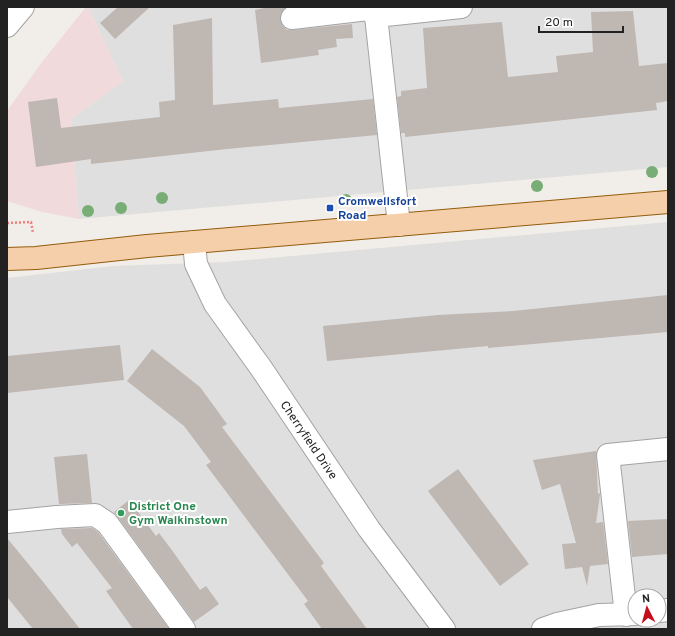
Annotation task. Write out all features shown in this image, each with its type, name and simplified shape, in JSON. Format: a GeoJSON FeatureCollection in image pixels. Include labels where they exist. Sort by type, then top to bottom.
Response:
{"type":"FeatureCollection","features":[{"type":"Feature","properties":{"kind":"main road"},"geometry":{"type":"LineString","coordinates":[[7,259],[36,258],[147,246],[668,202]]}},
{"type":"Feature","properties":{"kind":"street"},"geometry":{"type":"LineString","coordinates":[[7,26],[23,7]]}},
{"type":"Feature","properties":{"kind":"street"},"geometry":{"type":"LineString","coordinates":[[376,16],[461,7]]}},
{"type":"Feature","properties":{"kind":"street"},"geometry":{"type":"LineString","coordinates":[[292,18],[368,9],[376,16],[399,224]]}},
{"type":"Feature","properties":{"kind":"street","name":"Cherryfield Drive"},"geometry":{"type":"LineString","coordinates":[[194,242],[196,264],[216,304],[369,528],[442,628]]}},
{"type":"Feature","properties":{"kind":"street"},"geometry":{"type":"LineString","coordinates":[[627,592],[608,455],[668,449]]}},
{"type":"Feature","properties":{"kind":"street"},"geometry":{"type":"LineString","coordinates":[[7,522],[95,515],[108,523],[184,629]]}},
{"type":"Feature","properties":{"kind":"street"},"geometry":{"type":"LineString","coordinates":[[543,629],[557,624],[599,615],[627,614]]}},
{"type":"Feature","properties":{"kind":"path"},"geometry":{"type":"LineString","coordinates":[[7,222],[32,222],[33,234]]}},
{"type":"Feature","properties":{"kind":"shaded area"},"geometry":{"type":"Polygon","coordinates":[[[86,7],[88,7],[123,81],[71,119],[79,219],[42,212],[7,201],[7,111],[42,62],[86,7]]]}},
{"type":"Feature","properties":{"kind":"shaded area"},"geometry":{"type":"Polygon","coordinates":[[[88,7],[668,7],[668,167],[79,219],[71,119],[123,81],[88,7]]]}},
{"type":"Feature","properties":{"kind":"shaded area"},"geometry":{"type":"Polygon","coordinates":[[[668,222],[668,629],[7,629],[7,278],[113,266],[225,262],[668,222]]]}},
{"type":"Feature","properties":{"kind":"building"},"geometry":{"type":"Polygon","coordinates":[[[118,7],[150,7],[115,39],[100,23],[118,7]]]}},
{"type":"Feature","properties":{"kind":"building"},"geometry":{"type":"Polygon","coordinates":[[[269,7],[287,7],[281,13],[280,19],[282,25],[287,30],[352,24],[353,38],[336,39],[337,47],[318,50],[319,55],[261,63],[255,10],[269,7]]]}},
{"type":"Feature","properties":{"kind":"building"},"geometry":{"type":"Polygon","coordinates":[[[633,11],[639,66],[668,63],[668,101],[656,103],[657,110],[405,137],[405,133],[401,133],[397,97],[401,96],[401,91],[427,88],[423,28],[502,22],[508,77],[558,72],[556,56],[593,52],[591,12],[633,11]]]}},
{"type":"Feature","properties":{"kind":"building"},"geometry":{"type":"Polygon","coordinates":[[[212,18],[213,105],[278,99],[279,108],[373,99],[377,135],[227,149],[91,164],[91,159],[36,167],[28,102],[57,98],[61,128],[160,117],[159,102],[175,100],[173,25],[212,18]]]}},
{"type":"Feature","properties":{"kind":"building"},"geometry":{"type":"Polygon","coordinates":[[[668,295],[668,332],[488,348],[488,346],[327,361],[323,326],[438,315],[513,311],[668,295]]]}},
{"type":"Feature","properties":{"kind":"building"},"geometry":{"type":"Polygon","coordinates":[[[120,345],[124,380],[7,393],[7,356],[120,345]]]}},
{"type":"Feature","properties":{"kind":"building"},"geometry":{"type":"Polygon","coordinates":[[[152,349],[200,387],[227,424],[222,427],[324,563],[321,566],[367,629],[322,629],[304,604],[308,601],[206,465],[211,462],[184,426],[127,381],[152,349]]]}},
{"type":"Feature","properties":{"kind":"building"},"geometry":{"type":"Polygon","coordinates":[[[596,451],[598,494],[600,493],[600,495],[596,523],[603,522],[608,564],[590,566],[587,586],[582,567],[565,569],[562,544],[576,543],[560,484],[542,490],[533,460],[596,451]]]}},
{"type":"Feature","properties":{"kind":"building"},"geometry":{"type":"Polygon","coordinates":[[[87,454],[92,503],[59,504],[54,457],[87,454]]]}},
{"type":"Feature","properties":{"kind":"building"},"geometry":{"type":"Polygon","coordinates":[[[458,469],[529,564],[500,586],[428,491],[458,469]]]}},
{"type":"Feature","properties":{"kind":"building"},"geometry":{"type":"Polygon","coordinates":[[[129,500],[156,536],[159,533],[200,590],[206,586],[219,604],[194,622],[114,512],[129,500]]]}},
{"type":"Feature","properties":{"kind":"building"},"geometry":{"type":"Polygon","coordinates":[[[668,519],[668,554],[632,557],[628,521],[668,519]]]}},
{"type":"Feature","properties":{"kind":"building"},"geometry":{"type":"Polygon","coordinates":[[[92,528],[98,532],[169,629],[133,629],[106,591],[112,588],[77,543],[72,547],[62,534],[61,529],[92,528]]]}},
{"type":"Feature","properties":{"kind":"building"},"geometry":{"type":"Polygon","coordinates":[[[7,538],[80,629],[33,629],[7,597],[7,538]]]}},
{"type":"Feature","properties":{"kind":"place","name":"Cromwellsfort Road"},"geometry":{"type":"Point","coordinates":[330,208]}},
{"type":"Feature","properties":{"kind":"place","name":"District One Gym Walkinstown"},"geometry":{"type":"Point","coordinates":[121,513]}}]}
